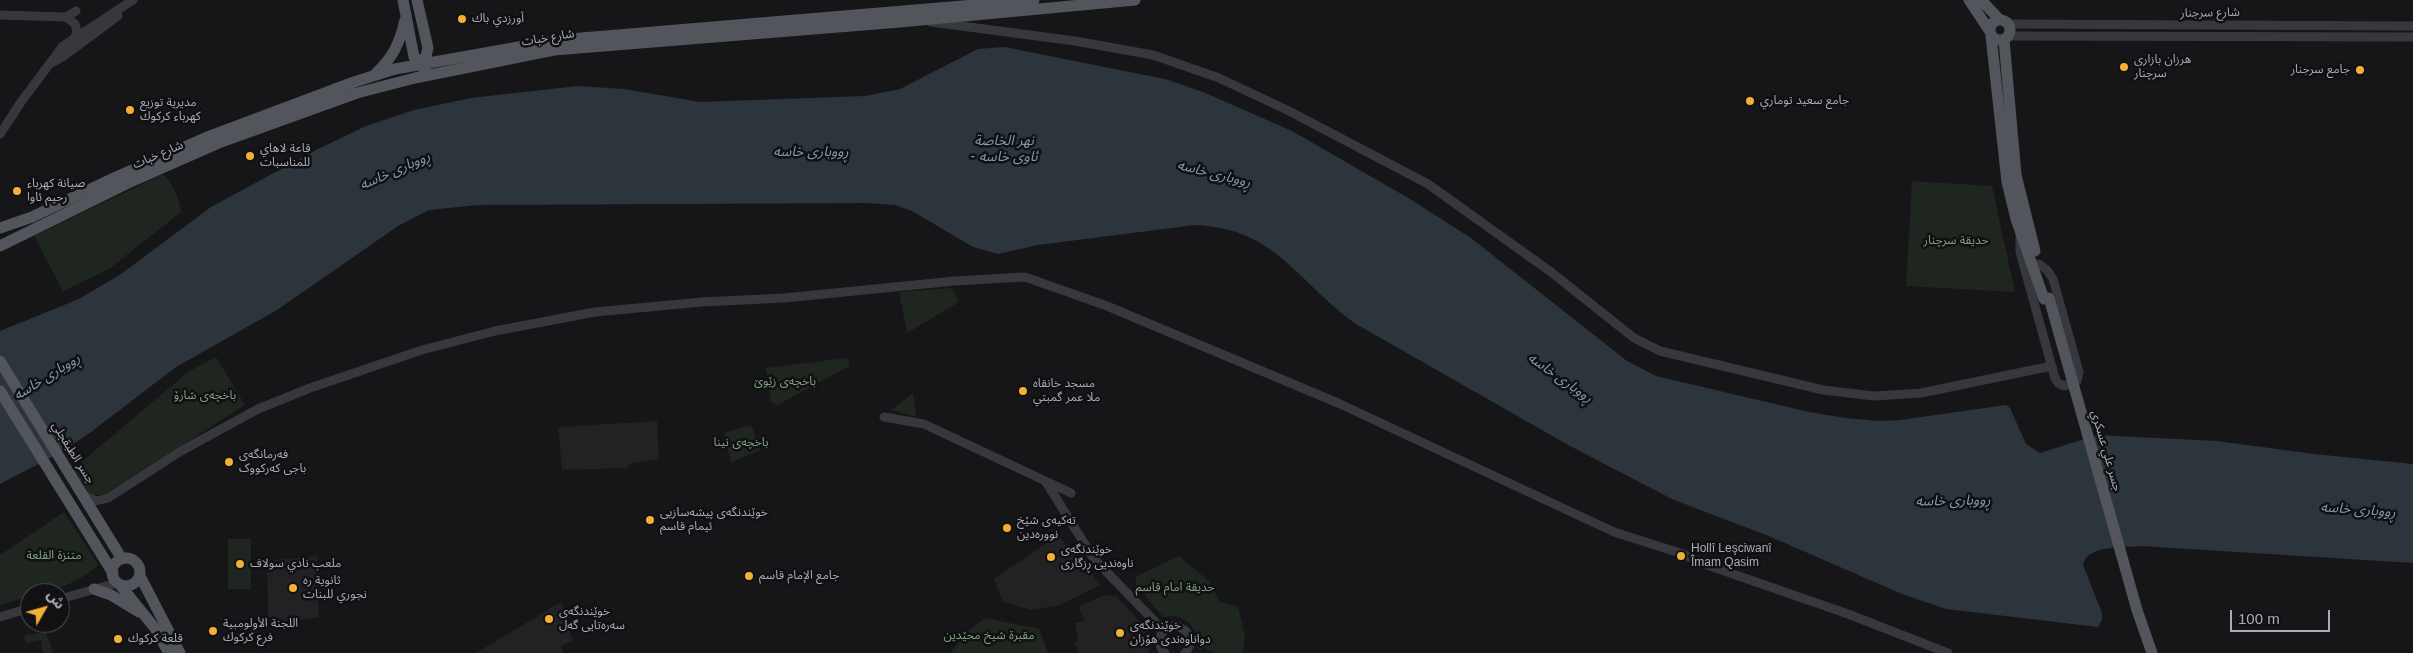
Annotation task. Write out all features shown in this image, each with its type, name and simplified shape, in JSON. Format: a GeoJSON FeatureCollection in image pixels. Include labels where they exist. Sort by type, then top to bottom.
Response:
{"type":"FeatureCollection","features":[{"type":"Feature","properties":{"kind":"main road"},"geometry":{"type":"LineString","coordinates":[[403,0],[417,68]]}},
{"type":"Feature","properties":{"kind":"main road"},"geometry":{"type":"LineString","coordinates":[[417,0],[428,48],[417,68]]}},
{"type":"Feature","properties":{"kind":"main road","name":"شارع خبات"},"geometry":{"type":"LineString","coordinates":[[3,245],[128,183],[221,142],[417,68],[438,68],[508,48],[615,34],[1034,0]]}},
{"type":"Feature","properties":{"kind":"main road","name":"شارع خبات"},"geometry":{"type":"LineString","coordinates":[[0,228],[32,217],[204,138],[372,76],[417,68],[438,68],[554,50],[1135,0]]}},
{"type":"Feature","properties":{"kind":"main road"},"geometry":{"type":"LineString","coordinates":[[1969,0],[1996,40],[2006,38]]}},
{"type":"Feature","properties":{"kind":"main road"},"geometry":{"type":"LineString","coordinates":[[1981,0],[2010,30],[2006,38],[2016,175],[2047,299]]}},
{"type":"Feature","properties":{"kind":"main road"},"geometry":{"type":"LineString","coordinates":[[372,76],[388,62],[395,52],[402,35],[405,14]]}},
{"type":"Feature","properties":{"kind":"main road"},"geometry":{"type":"LineString","coordinates":[[2004,22],[1991,24],[1990,33],[2007,182],[2020,231],[2047,299]]}},
{"type":"Feature","properties":{"kind":"main road"},"geometry":{"type":"LineString","coordinates":[[428,48],[443,54],[483,47],[508,48]]}},
{"type":"Feature","properties":{"kind":"main road"},"geometry":{"type":"LineString","coordinates":[[0,234],[32,217]]}},
{"type":"Feature","properties":{"kind":"main road","name":"جسر علي عسكري"},"geometry":{"type":"LineString","coordinates":[[2047,299],[2134,611]]}},
{"type":"Feature","properties":{"kind":"main road","name":"جسر الطبقجلي"},"geometry":{"type":"LineString","coordinates":[[0,362],[122,559]]}},
{"type":"Feature","properties":{"kind":"main road"},"geometry":{"type":"LineString","coordinates":[[0,391],[117,580],[146,616],[169,653]]}},
{"type":"Feature","properties":{"kind":"main road"},"geometry":{"type":"LineString","coordinates":[[117,580],[116,563],[122,559],[130,559],[137,563],[140,576],[180,653]]}},
{"type":"Feature","properties":{"kind":"main road"},"geometry":{"type":"LineString","coordinates":[[117,580],[132,585],[140,576]]}},
{"type":"Feature","properties":{"kind":"main road"},"geometry":{"type":"LineString","coordinates":[[94,590],[114,597],[146,616]]}},
{"type":"Feature","properties":{"kind":"main road"},"geometry":{"type":"LineString","coordinates":[[2134,611],[2145,653]]}},
{"type":"Feature","properties":{"kind":"main road"},"geometry":{"type":"LineString","coordinates":[[2134,611],[2152,653]]}},
{"type":"Feature","properties":{"kind":"street"},"geometry":{"type":"LineString","coordinates":[[0,134],[59,50],[133,0]]}},
{"type":"Feature","properties":{"kind":"street"},"geometry":{"type":"LineString","coordinates":[[52,62],[64,56],[139,0]]}},
{"type":"Feature","properties":{"kind":"street"},"geometry":{"type":"LineString","coordinates":[[0,15],[66,17],[76,11]]}},
{"type":"Feature","properties":{"kind":"street"},"geometry":{"type":"LineString","coordinates":[[66,17],[75,24],[76,32],[73,39]]}},
{"type":"Feature","properties":{"kind":"street"},"geometry":{"type":"LineString","coordinates":[[916,20],[1075,41],[1154,55],[1219,78],[1288,111],[1428,184],[1551,272],[1634,338],[1660,351],[1823,390],[1874,396],[1921,393],[2052,366]]}},
{"type":"Feature","properties":{"kind":"street","name":"شارع سرجنار"},"geometry":{"type":"LineString","coordinates":[[2004,22],[2030,25],[2265,24],[2413,26]]}},
{"type":"Feature","properties":{"kind":"street"},"geometry":{"type":"LineString","coordinates":[[2265,24],[2265,36]]}},
{"type":"Feature","properties":{"kind":"street"},"geometry":{"type":"LineString","coordinates":[[2030,25],[2031,35]]}},
{"type":"Feature","properties":{"kind":"street","name":"شارع سرجنار"},"geometry":{"type":"LineString","coordinates":[[2006,38],[2031,35],[2413,37]]}},
{"type":"Feature","properties":{"kind":"street"},"geometry":{"type":"LineString","coordinates":[[2020,231],[2019,245],[2056,381],[2060,385],[2072,384],[2079,378],[2077,363],[2053,279],[2047,270],[2038,264]]}},
{"type":"Feature","properties":{"kind":"street"},"geometry":{"type":"LineString","coordinates":[[80,491],[92,500],[100,501],[181,451],[258,409],[422,350],[495,331],[595,312],[702,302],[784,298],[955,280],[1026,277],[1107,306],[1338,403],[1606,528],[1848,614],[1948,653]]}},
{"type":"Feature","properties":{"kind":"street"},"geometry":{"type":"LineString","coordinates":[[884,417],[924,424],[1071,493]]}},
{"type":"Feature","properties":{"kind":"street"},"geometry":{"type":"LineString","coordinates":[[1046,482],[1094,559],[1164,630]]}},
{"type":"Feature","properties":{"kind":"street"},"geometry":{"type":"LineString","coordinates":[[70,596],[94,590],[117,580]]}},
{"type":"Feature","properties":{"kind":"street"},"geometry":{"type":"LineString","coordinates":[[0,617],[20,611]]}},
{"type":"Feature","properties":{"kind":"street"},"geometry":{"type":"LineString","coordinates":[[1164,630],[1176,626],[1186,631],[1190,641],[1186,653]]}},
{"type":"Feature","properties":{"kind":"street"},"geometry":{"type":"LineString","coordinates":[[1164,630],[1160,642],[1165,653]]}},
{"type":"Feature","properties":{"kind":"shaded area"},"geometry":{"type":"Polygon","coordinates":[[[657,421],[659,459],[629,464],[628,468],[562,470],[558,427],[657,421]]]}},
{"type":"Feature","properties":{"kind":"shaded area","name":"خوێندنگەی ناوەندیی ڕزگاری"},"geometry":{"type":"Polygon","coordinates":[[[1058,535],[1100,584],[1060,605],[1031,610],[1003,602],[994,579],[1058,535]]]}},
{"type":"Feature","properties":{"kind":"shaded area","name":"ثانوية ره نجوري للبنات"},"geometry":{"type":"Polygon","coordinates":[[[317,556],[319,617],[276,623],[268,615],[267,561],[317,556]]]}},
{"type":"Feature","properties":{"kind":"shaded area"},"geometry":{"type":"Polygon","coordinates":[[[1104,595],[1116,596],[1151,633],[1148,643],[1149,653],[1078,653],[1075,642],[1078,641],[1075,623],[1085,621],[1078,607],[1104,595]]]}},
{"type":"Feature","properties":{"kind":"shaded area","name":"خوێندنگەی سەرەتایی گەل"},"geometry":{"type":"Polygon","coordinates":[[[561,602],[573,641],[561,646],[563,653],[476,653],[561,602]]]}},
{"type":"Feature","properties":{"kind":"green space"},"geometry":{"type":"Polygon","coordinates":[[[163,174],[175,192],[181,212],[109,269],[63,291],[34,236],[163,174]]]}},
{"type":"Feature","properties":{"kind":"green space","name":"حديقة سرچنار"},"geometry":{"type":"Polygon","coordinates":[[[1912,181],[1992,186],[2015,292],[1906,286],[1912,181]]]}},
{"type":"Feature","properties":{"kind":"green space"},"geometry":{"type":"Polygon","coordinates":[[[952,288],[959,302],[907,333],[899,292],[952,288]]]}},
{"type":"Feature","properties":{"kind":"green space","name":"باخچەی شارۆ"},"geometry":{"type":"Polygon","coordinates":[[[216,357],[245,405],[105,494],[93,494],[84,489],[72,470],[188,372],[216,357]]]}},
{"type":"Feature","properties":{"kind":"green space","name":"باخچەی زێوێ"},"geometry":{"type":"Polygon","coordinates":[[[845,358],[849,361],[849,366],[778,405],[771,402],[766,368],[845,358]]]}},
{"type":"Feature","properties":{"kind":"green space"},"geometry":{"type":"Polygon","coordinates":[[[913,393],[916,417],[891,410],[913,393]]]}},
{"type":"Feature","properties":{"kind":"green space","name":"باخچەی نینا"},"geometry":{"type":"Polygon","coordinates":[[[751,425],[761,450],[731,462],[724,433],[751,425]]]}},
{"type":"Feature","properties":{"kind":"green space","name":"متنزة القلعة"},"geometry":{"type":"Polygon","coordinates":[[[64,512],[98,564],[97,567],[70,583],[20,583],[20,599],[0,605],[0,555],[64,512]]]}},
{"type":"Feature","properties":{"kind":"green space","name":"ملعب نادي سولاف"},"geometry":{"type":"Polygon","coordinates":[[[228,539],[251,539],[251,589],[228,589],[228,539]]]}},
{"type":"Feature","properties":{"kind":"green space","name":"حديقة امام قاسم"},"geometry":{"type":"Polygon","coordinates":[[[1179,556],[1210,582],[1219,601],[1238,607],[1245,636],[1243,653],[1215,653],[1204,648],[1200,650],[1197,648],[1196,634],[1189,623],[1177,617],[1163,617],[1136,585],[1136,578],[1139,575],[1179,556]]]}},
{"type":"Feature","properties":{"kind":"green space","name":"مقبرة شيخ محێدین"},"geometry":{"type":"Polygon","coordinates":[[[985,618],[1039,629],[1048,653],[950,653],[969,630],[985,618]]]}},
{"type":"Feature","properties":{"kind":"green space"},"geometry":{"type":"Polygon","coordinates":[[[46,633],[53,653],[43,653],[41,640],[26,643],[24,635],[46,633]]]}},
{"type":"Feature","properties":{"kind":"water","name":"نهر الخاصة - ئاوی خاسە"},"geometry":{"type":"Polygon","coordinates":[[[1004,47],[1165,79],[1203,92],[1292,131],[1410,199],[1471,238],[1627,361],[1656,376],[1809,412],[1878,421],[1900,420],[2006,405],[2010,408],[2026,444],[2040,453],[2097,435],[2217,441],[2314,454],[2413,464],[2413,563],[2141,546],[2117,547],[2092,553],[2086,558],[2083,565],[2102,613],[2102,620],[2098,627],[1946,609],[1902,594],[1771,537],[1672,499],[1570,446],[1356,324],[1284,260],[1246,236],[1223,228],[1195,225],[1038,245],[998,254],[973,247],[912,211],[895,205],[866,203],[478,205],[429,210],[398,226],[277,310],[176,367],[91,432],[61,452],[0,484],[0,331],[79,299],[121,274],[211,207],[316,150],[366,126],[414,110],[471,98],[578,86],[624,89],[700,102],[865,96],[900,89],[978,49],[1004,47]]]}},
{"type":"Feature","properties":{"kind":"place","name":"أورزدي باك"},"geometry":{"type":"Point","coordinates":[462,19]}},
{"type":"Feature","properties":{"kind":"place","name":"هرزان بازاری سرچنار"},"geometry":{"type":"Point","coordinates":[2124,67]}},
{"type":"Feature","properties":{"kind":"place","name":"جامع سرجنار"},"geometry":{"type":"Point","coordinates":[2360,70]}},
{"type":"Feature","properties":{"kind":"place","name":"جامع سعيد توماري"},"geometry":{"type":"Point","coordinates":[1750,101]}},
{"type":"Feature","properties":{"kind":"place","name":"مديرية توزيع كهرباء كركوك"},"geometry":{"type":"Point","coordinates":[130,110]}},
{"type":"Feature","properties":{"kind":"place","name":"قاعة لاهاي للمناسبات"},"geometry":{"type":"Point","coordinates":[250,156]}},
{"type":"Feature","properties":{"kind":"place","name":"صيانة كهرباء رحيم ئاوا"},"geometry":{"type":"Point","coordinates":[17,191]}},
{"type":"Feature","properties":{"kind":"place","name":"مسجد خانقاه ملا عمر گمبتي"},"geometry":{"type":"Point","coordinates":[1023,391]}},
{"type":"Feature","properties":{"kind":"place","name":"فەرمانگەی باجی کەرکووک"},"geometry":{"type":"Point","coordinates":[229,462]}},
{"type":"Feature","properties":{"kind":"place","name":"خوێندنگەی پیشەسازیی ئیمام قاسم"},"geometry":{"type":"Point","coordinates":[650,520]}},
{"type":"Feature","properties":{"kind":"place","name":"تەکیەی شێخ نوورەدین"},"geometry":{"type":"Point","coordinates":[1007,528]}},
{"type":"Feature","properties":{"kind":"place","name":"Hollî Leşciwanî Îmam Qasim"},"geometry":{"type":"Point","coordinates":[1681,556]}},
{"type":"Feature","properties":{"kind":"place","name":"خوێندنگەی ناوەندیی ڕزگاری"},"geometry":{"type":"Point","coordinates":[1051,557]}},
{"type":"Feature","properties":{"kind":"place","name":"ملعب نادي سولاف"},"geometry":{"type":"Point","coordinates":[240,564]}},
{"type":"Feature","properties":{"kind":"place","name":"جامع الإمام قاسم"},"geometry":{"type":"Point","coordinates":[749,576]}},
{"type":"Feature","properties":{"kind":"place","name":"ثانوية ره نجوري للبنات"},"geometry":{"type":"Point","coordinates":[293,588]}},
{"type":"Feature","properties":{"kind":"place","name":"خوێندنگەی سەرەتایی گەل"},"geometry":{"type":"Point","coordinates":[549,619]}},
{"type":"Feature","properties":{"kind":"place","name":"اللجنة الأولومبية فرع كركوك"},"geometry":{"type":"Point","coordinates":[213,631]}},
{"type":"Feature","properties":{"kind":"place","name":"خوێندنگەی دواناوەندی هۆزان"},"geometry":{"type":"Point","coordinates":[1120,633]}},
{"type":"Feature","properties":{"kind":"place","name":"قلعة كركوك"},"geometry":{"type":"Point","coordinates":[118,639]}},
{"type":"Feature","properties":{"kind":"water label","name":"ڕووباری خاسە"},"geometry":{"type":"Point","coordinates":[811,152]}},
{"type":"Feature","properties":{"kind":"water label","name":"ڕووباری خاسە"},"geometry":{"type":"Point","coordinates":[395,171]}},
{"type":"Feature","properties":{"kind":"water label","name":"ڕووباری خاسە"},"geometry":{"type":"Point","coordinates":[1214,174]}},
{"type":"Feature","properties":{"kind":"water label","name":"ڕووباری خاسە"},"geometry":{"type":"Point","coordinates":[47,377]}},
{"type":"Feature","properties":{"kind":"water label","name":"ڕووباری خاسە"},"geometry":{"type":"Point","coordinates":[1560,378]}},
{"type":"Feature","properties":{"kind":"water label","name":"ڕووباری خاسە"},"geometry":{"type":"Point","coordinates":[1953,501]}},
{"type":"Feature","properties":{"kind":"water label","name":"ڕووباری خاسە"},"geometry":{"type":"Point","coordinates":[2358,510]}}]}
